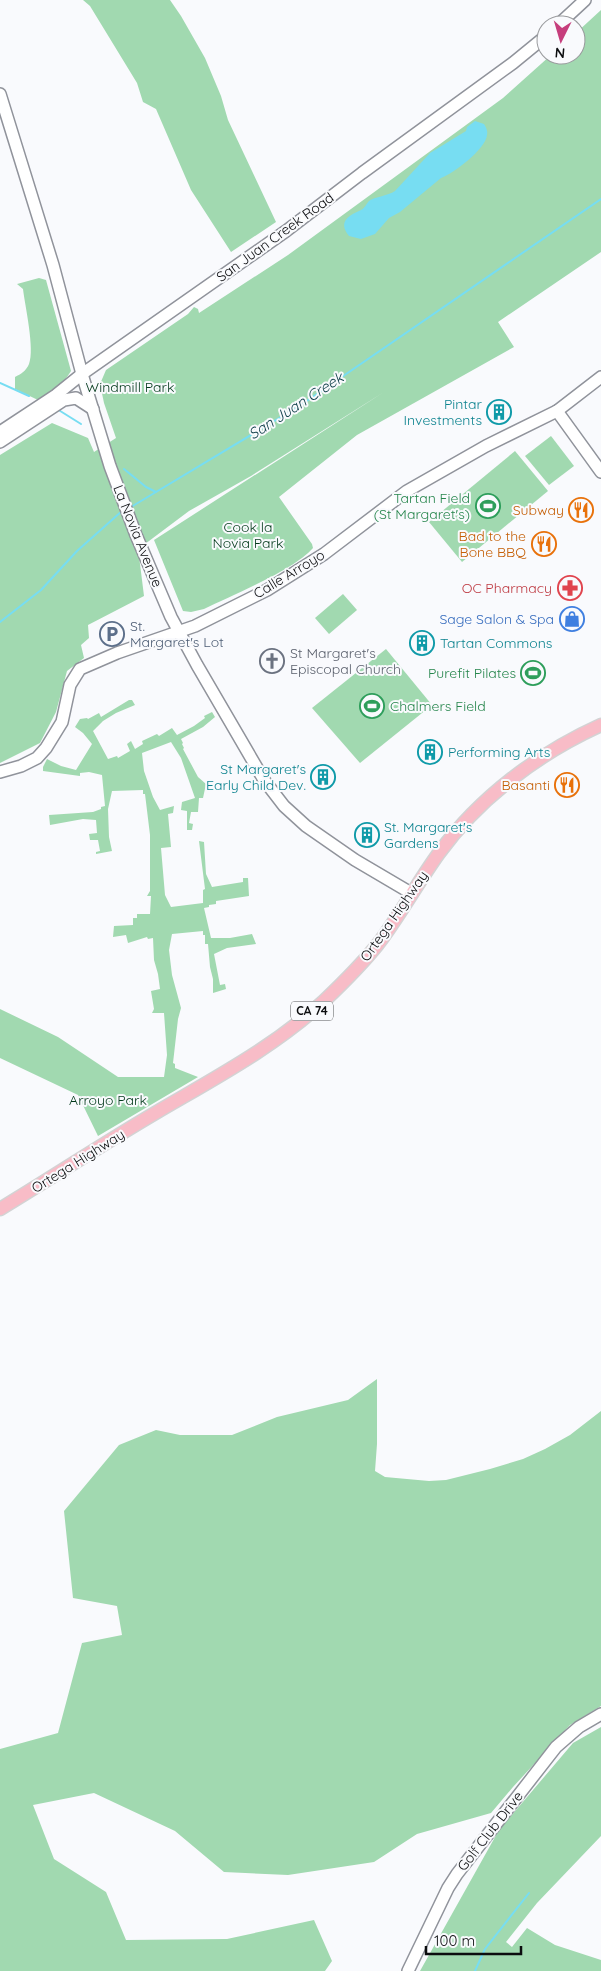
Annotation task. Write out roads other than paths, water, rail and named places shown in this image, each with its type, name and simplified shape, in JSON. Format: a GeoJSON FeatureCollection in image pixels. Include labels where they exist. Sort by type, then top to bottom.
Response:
{"type":"FeatureCollection","features":[{"type":"Feature","properties":{"kind":"main road"},"geometry":{"type":"LineString","coordinates":[[569,15],[585,0]]}},
{"type":"Feature","properties":{"kind":"main road","name":"San Juan Creek Road"},"geometry":{"type":"LineString","coordinates":[[0,432],[56,395],[82,374],[286,231],[536,44]]}},
{"type":"Feature","properties":{"kind":"main road","name":"La Novia Avenue"},"geometry":{"type":"LineString","coordinates":[[0,94],[53,265],[82,374],[110,466],[136,536],[171,617],[196,665],[259,772],[284,806],[306,826],[355,860],[411,893]]}},
{"type":"Feature","properties":{"kind":"main road","name":"Calle Arroyo"},"geometry":{"type":"LineString","coordinates":[[0,772],[21,766],[37,758],[46,748],[62,722],[70,686],[80,669],[117,653],[195,626],[267,590],[324,554],[419,484],[486,446],[556,411],[601,376]]}},
{"type":"Feature","properties":{"kind":"main road"},"geometry":{"type":"LineString","coordinates":[[0,442],[64,400],[76,398],[93,409]]}},
{"type":"Feature","properties":{"kind":"main road"},"geometry":{"type":"LineString","coordinates":[[556,411],[601,472]]}},
{"type":"Feature","properties":{"kind":"main road","name":"Ortega Highway"},"geometry":{"type":"LineString","coordinates":[[0,1209],[234,1067],[284,1034],[323,1002],[366,958],[458,829],[506,783],[559,746],[601,725]]}},
{"type":"Feature","properties":{"kind":"main road","name":"Golf Club Drive"},"geometry":{"type":"LineString","coordinates":[[408,1971],[457,1874],[556,1747],[579,1727],[601,1714]]}},
{"type":"Feature","properties":{"kind":"water"},"geometry":{"type":"Polygon","coordinates":[[[475,121],[484,124],[487,135],[485,141],[475,154],[453,172],[441,178],[400,212],[389,218],[375,234],[361,239],[349,236],[344,226],[349,216],[362,209],[369,201],[395,191],[430,153],[466,131],[467,127],[475,121]]]}},
{"type":"Feature","properties":{"kind":"waterway","name":"San Juan Creek"},"geometry":{"type":"LineString","coordinates":[[131,507],[301,405],[601,199]]}},
{"type":"Feature","properties":{"kind":"waterway"},"geometry":{"type":"LineString","coordinates":[[0,383],[29,396]]}},
{"type":"Feature","properties":{"kind":"waterway"},"geometry":{"type":"LineString","coordinates":[[57,409],[81,424]]}},
{"type":"Feature","properties":{"kind":"waterway"},"geometry":{"type":"LineString","coordinates":[[124,469],[146,487],[156,492]]}},
{"type":"Feature","properties":{"kind":"waterway","name":"San Juan Creek"},"geometry":{"type":"LineString","coordinates":[[0,622],[41,590],[77,551],[122,511]]}},
{"type":"Feature","properties":{"kind":"waterway"},"geometry":{"type":"LineString","coordinates":[[475,1971],[485,1949],[529,1893]]}},
{"type":"Feature","properties":{"kind":"place","name":"Pintar Investments"},"geometry":{"type":"Point","coordinates":[499,412]}},
{"type":"Feature","properties":{"kind":"place","name":"Tartan Field (St Margaret's)"},"geometry":{"type":"Point","coordinates":[488,506]}},
{"type":"Feature","properties":{"kind":"place","name":"Subway"},"geometry":{"type":"Point","coordinates":[581,510]}},
{"type":"Feature","properties":{"kind":"place","name":"Bad to the Bone BBQ"},"geometry":{"type":"Point","coordinates":[544,544]}},
{"type":"Feature","properties":{"kind":"place","name":"OC Pharmacy"},"geometry":{"type":"Point","coordinates":[570,588]}},
{"type":"Feature","properties":{"kind":"place","name":"Sage Salon & Spa"},"geometry":{"type":"Point","coordinates":[572,619]}},
{"type":"Feature","properties":{"kind":"place","name":"St. Margaret's Lot"},"geometry":{"type":"Point","coordinates":[112,634]}},
{"type":"Feature","properties":{"kind":"place","name":"Tartan Commons"},"geometry":{"type":"Point","coordinates":[422,643]}},
{"type":"Feature","properties":{"kind":"place","name":"St Margaret's Episcopal Church"},"geometry":{"type":"Point","coordinates":[272,661]}},
{"type":"Feature","properties":{"kind":"place","name":"Purefit Pilates"},"geometry":{"type":"Point","coordinates":[533,673]}},
{"type":"Feature","properties":{"kind":"place","name":"Chalmers Field"},"geometry":{"type":"Point","coordinates":[372,706]}},
{"type":"Feature","properties":{"kind":"place","name":"Performing Arts"},"geometry":{"type":"Point","coordinates":[430,752]}},
{"type":"Feature","properties":{"kind":"place","name":"St Margaret's Early Child Dev."},"geometry":{"type":"Point","coordinates":[323,777]}},
{"type":"Feature","properties":{"kind":"place","name":"Basanti"},"geometry":{"type":"Point","coordinates":[567,785]}},
{"type":"Feature","properties":{"kind":"place","name":"St. Margaret's Gardens"},"geometry":{"type":"Point","coordinates":[367,835]}},
{"type":"Feature","properties":{"kind":"park label","name":"Windmill Park"},"geometry":{"type":"Point","coordinates":[130,387]}},
{"type":"Feature","properties":{"kind":"park label","name":"Cook la Novia Park"},"geometry":{"type":"Point","coordinates":[248,536]}},
{"type":"Feature","properties":{"kind":"park label","name":"Arroyo Park"},"geometry":{"type":"Point","coordinates":[108,1100]}}]}
